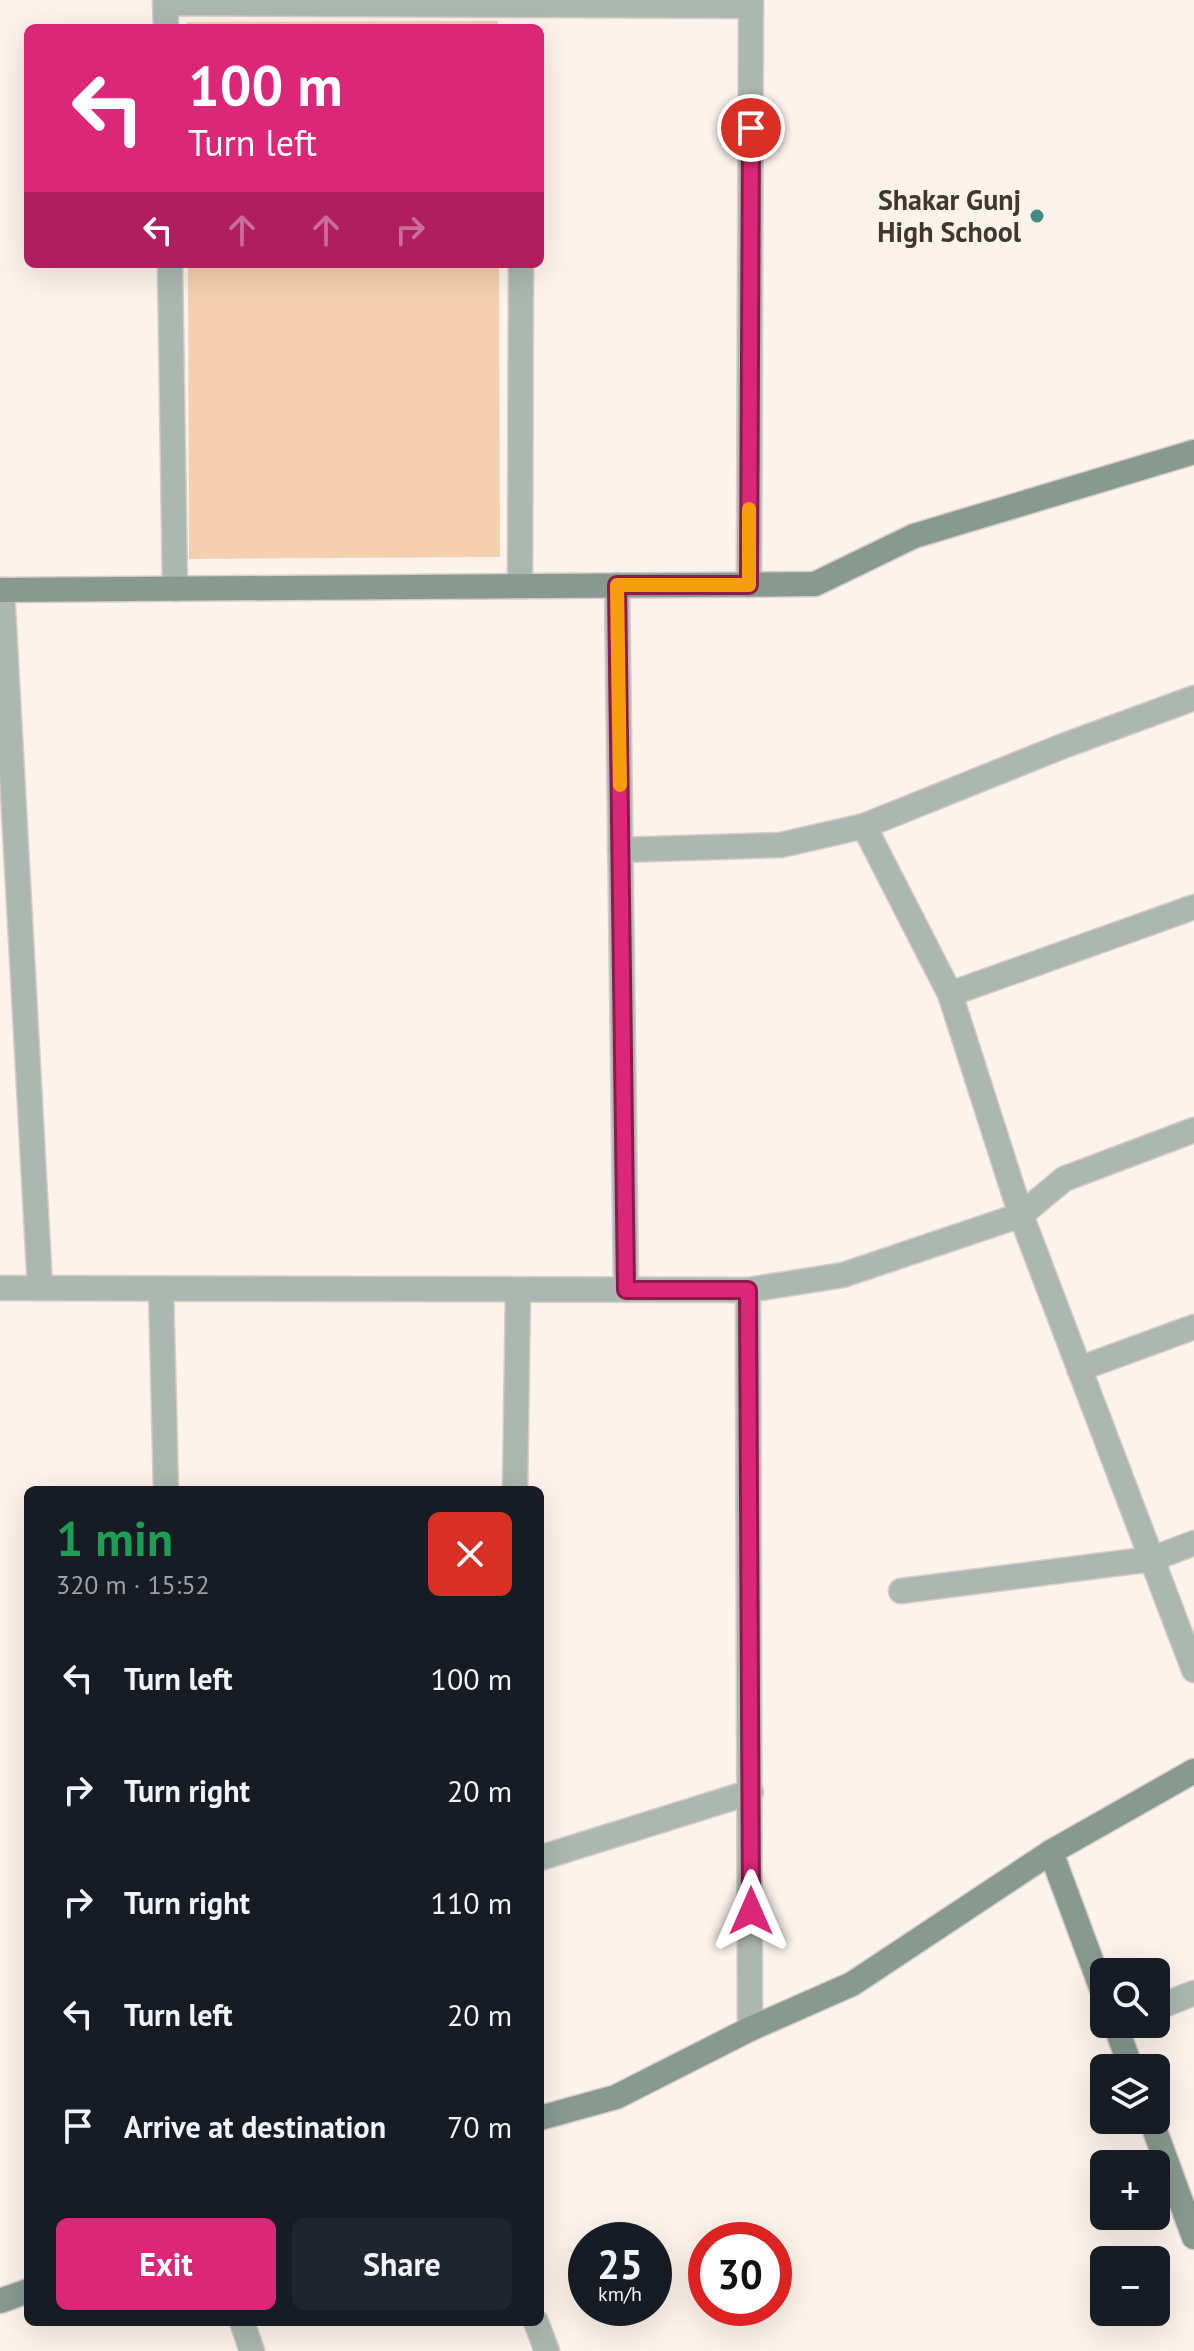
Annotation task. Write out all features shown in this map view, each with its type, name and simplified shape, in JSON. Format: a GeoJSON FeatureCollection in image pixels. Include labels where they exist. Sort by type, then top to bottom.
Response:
{"type":"FeatureCollection","features":[{"type":"Feature","properties":{"kind":"street"},"geometry":{"type":"LineString","coordinates":[[166,24],[165,2],[521,16],[751,3],[749,585]]}},
{"type":"Feature","properties":{"kind":"street"},"geometry":{"type":"LineString","coordinates":[[170,268],[175,589]]}},
{"type":"Feature","properties":{"kind":"street"},"geometry":{"type":"LineString","coordinates":[[520,586],[521,268]]}},
{"type":"Feature","properties":{"kind":"street"},"geometry":{"type":"LineString","coordinates":[[40,1288],[1,590],[815,584],[914,536],[1194,452]]}},
{"type":"Feature","properties":{"kind":"street"},"geometry":{"type":"LineString","coordinates":[[617,585],[626,1290]]}},
{"type":"Feature","properties":{"kind":"street"},"geometry":{"type":"LineString","coordinates":[[620,850],[781,845],[864,826],[1063,746],[1194,698]]}},
{"type":"Feature","properties":{"kind":"street"},"geometry":{"type":"LineString","coordinates":[[864,826],[950,994],[1021,1215],[1194,1670]]}},
{"type":"Feature","properties":{"kind":"street"},"geometry":{"type":"LineString","coordinates":[[950,994],[1194,907]]}},
{"type":"Feature","properties":{"kind":"street"},"geometry":{"type":"LineString","coordinates":[[0,1288],[748,1290],[843,1275],[1021,1215],[1064,1179],[1194,1130]]}},
{"type":"Feature","properties":{"kind":"street"},"geometry":{"type":"LineString","coordinates":[[161,1289],[166,1486]]}},
{"type":"Feature","properties":{"kind":"street"},"geometry":{"type":"LineString","coordinates":[[748,1290],[750,2029]]}},
{"type":"Feature","properties":{"kind":"street"},"geometry":{"type":"LineString","coordinates":[[515,1486],[518,1291]]}},
{"type":"Feature","properties":{"kind":"street"},"geometry":{"type":"LineString","coordinates":[[1079,1369],[1194,1327]]}},
{"type":"Feature","properties":{"kind":"street"},"geometry":{"type":"LineString","coordinates":[[901,1591],[1152,1559],[1194,1543]]}},
{"type":"Feature","properties":{"kind":"street"},"geometry":{"type":"LineString","coordinates":[[544,2117],[616,2097],[750,2029],[852,1984],[1051,1852],[1194,1771]]}},
{"type":"Feature","properties":{"kind":"street"},"geometry":{"type":"LineString","coordinates":[[544,1857],[751,1792]]}},
{"type":"Feature","properties":{"kind":"street"},"geometry":{"type":"LineString","coordinates":[[1051,1852],[1090,1958]]}},
{"type":"Feature","properties":{"kind":"street"},"geometry":{"type":"LineString","coordinates":[[1170,2002],[1194,1993]]}},
{"type":"Feature","properties":{"kind":"street"},"geometry":{"type":"LineString","coordinates":[[1158,2134],[1186,2193],[1194,2237]]}},
{"type":"Feature","properties":{"kind":"street"},"geometry":{"type":"LineString","coordinates":[[0,2301],[24,2292]]}},
{"type":"Feature","properties":{"kind":"street"},"geometry":{"type":"LineString","coordinates":[[243,2326],[252,2351]]}},
{"type":"Feature","properties":{"kind":"street"},"geometry":{"type":"LineString","coordinates":[[538,2326],[547,2351]]}},
{"type":"Feature","properties":{"kind":"shaded area"},"geometry":{"type":"Polygon","coordinates":[[[498,21],[498,24],[187,24],[498,21]]]}},
{"type":"Feature","properties":{"kind":"shaded area"},"geometry":{"type":"Polygon","coordinates":[[[188,268],[499,268],[500,557],[189,559],[188,268]]]}},
{"type":"Feature","properties":{"kind":"slow traffic"},"geometry":{"type":"LineString","coordinates":[[620,785],[617,585],[749,585],[749,509]]}},
{"type":"Feature","properties":{"kind":"place","name":"Shakar Gunj High School"},"geometry":{"type":"Point","coordinates":[1037,216]}},
{"type":"Feature","properties":{"kind":"route"},"geometry":{"type":"LineString","coordinates":[[751,128],[749,585],[617,585],[626,1290],[748,1290],[751,1911]]}}]}
